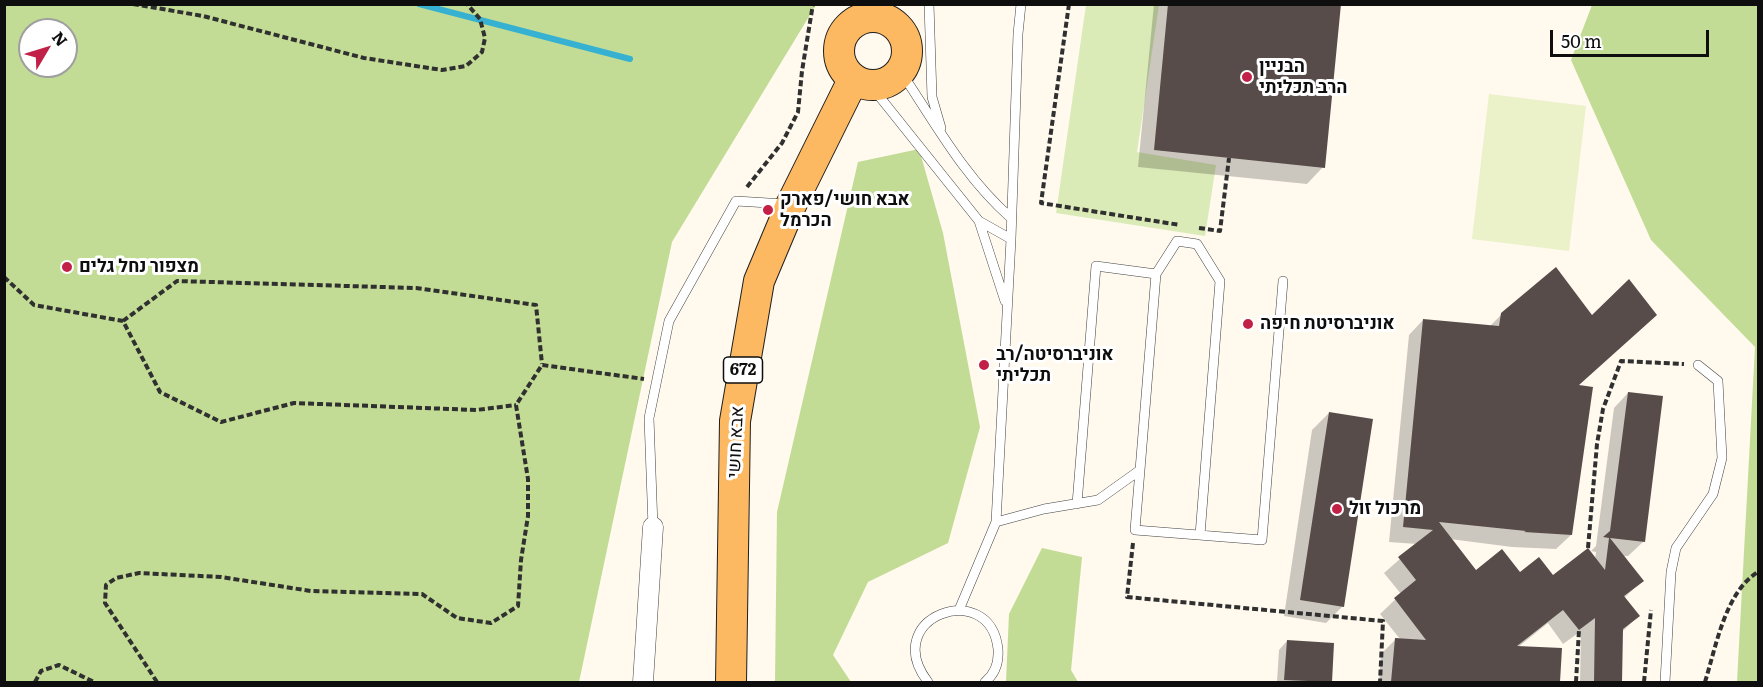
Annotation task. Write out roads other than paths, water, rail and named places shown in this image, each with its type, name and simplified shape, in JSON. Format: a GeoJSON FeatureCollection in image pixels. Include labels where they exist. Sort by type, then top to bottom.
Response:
{"type":"FeatureCollection","features":[{"type":"Feature","properties":{"kind":"main road"},"geometry":{"type":"LineString","coordinates":[[869,11],[886,19],[904,17],[907,46],[905,64],[893,80],[882,85],[862,83],[845,72],[838,53],[839,43],[849,26],[869,11]]}},
{"type":"Feature","properties":{"kind":"main road","name":"אבא חושי"},"geometry":{"type":"LineString","coordinates":[[731,682],[735,420],[759,281],[791,205],[862,83]]}},
{"type":"Feature","properties":{"kind":"street"},"geometry":{"type":"LineString","coordinates":[[643,682],[653,527]]}},
{"type":"Feature","properties":{"kind":"lane"},"geometry":{"type":"LineString","coordinates":[[929,4],[932,97],[944,136]]}},
{"type":"Feature","properties":{"kind":"lane"},"geometry":{"type":"LineString","coordinates":[[959,610],[996,522],[1011,239],[1018,34],[1022,4]]}},
{"type":"Feature","properties":{"kind":"lane"},"geometry":{"type":"LineString","coordinates":[[901,72],[976,183],[1011,218]]}},
{"type":"Feature","properties":{"kind":"lane"},"geometry":{"type":"LineString","coordinates":[[862,83],[979,220],[1011,239]]}},
{"type":"Feature","properties":{"kind":"lane"},"geometry":{"type":"LineString","coordinates":[[653,527],[649,418],[669,321],[736,201],[791,205]]}},
{"type":"Feature","properties":{"kind":"lane"},"geometry":{"type":"LineString","coordinates":[[979,220],[1007,307]]}},
{"type":"Feature","properties":{"kind":"lane"},"geometry":{"type":"LineString","coordinates":[[1200,535],[1220,280],[1197,244],[1177,241],[1156,274],[1135,530],[1262,540],[1283,281]]}},
{"type":"Feature","properties":{"kind":"lane"},"geometry":{"type":"LineString","coordinates":[[1077,504],[1096,266],[1156,274]]}},
{"type":"Feature","properties":{"kind":"lane"},"geometry":{"type":"LineString","coordinates":[[1665,682],[1671,572],[1676,548],[1713,494],[1722,458],[1718,381],[1698,365]]}},
{"type":"Feature","properties":{"kind":"lane"},"geometry":{"type":"LineString","coordinates":[[996,522],[1044,509],[1098,500],[1140,470]]}},
{"type":"Feature","properties":{"kind":"lane"},"geometry":{"type":"LineString","coordinates":[[928,682],[919,671],[915,657],[916,642],[922,629],[932,618],[945,612],[959,610],[972,613],[984,620],[992,630],[997,642],[999,655],[996,668],[985,682]]}},
{"type":"Feature","properties":{"kind":"waterway"},"geometry":{"type":"LineString","coordinates":[[419,4],[630,59]]}},
{"type":"Feature","properties":{"kind":"place","name":"הבניין הרב תכליתי"},"geometry":{"type":"Point","coordinates":[1247,77]}},
{"type":"Feature","properties":{"kind":"place","name":"אבא חושי/פארק הכרמל"},"geometry":{"type":"Point","coordinates":[768,210]}},
{"type":"Feature","properties":{"kind":"place","name":"מצפור נחל גלים"},"geometry":{"type":"Point","coordinates":[67,267]}},
{"type":"Feature","properties":{"kind":"place","name":"אוניברסיטת חיפה"},"geometry":{"type":"Point","coordinates":[1248,324]}},
{"type":"Feature","properties":{"kind":"place","name":"אוניברסיטה/רב תכליתי"},"geometry":{"type":"Point","coordinates":[984,365]}},
{"type":"Feature","properties":{"kind":"place","name":"מרכול זול"},"geometry":{"type":"Point","coordinates":[1337,509]}}]}
